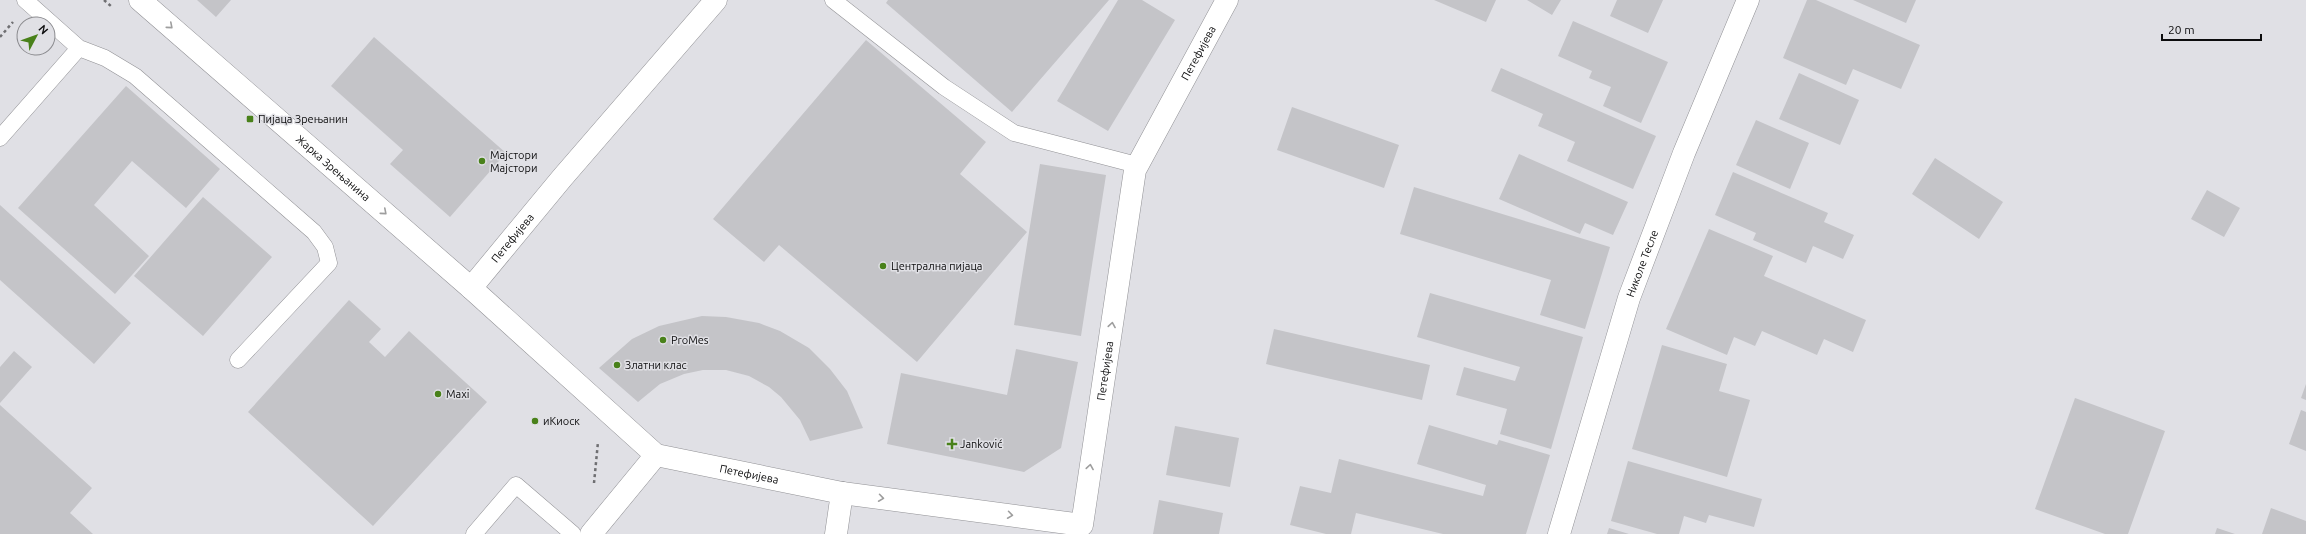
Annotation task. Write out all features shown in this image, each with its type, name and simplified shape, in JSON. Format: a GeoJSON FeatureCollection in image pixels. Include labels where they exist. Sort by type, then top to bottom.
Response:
{"type":"FeatureCollection","features":[{"type":"Feature","properties":{"kind":"street","name":"Жарка Зрењанина"},"geometry":{"type":"LineString","coordinates":[[140,0],[472,288]]}},
{"type":"Feature","properties":{"kind":"street","name":"Петефијева"},"geometry":{"type":"LineString","coordinates":[[472,288],[562,178],[716,0]]}},
{"type":"Feature","properties":{"kind":"street","name":"Петефијева"},"geometry":{"type":"LineString","coordinates":[[656,455],[842,493],[1082,524],[1137,165],[1227,0]]}},
{"type":"Feature","properties":{"kind":"street","name":"Николе Тесле"},"geometry":{"type":"LineString","coordinates":[[1558,534],[1629,298],[1684,153],[1748,0]]}},
{"type":"Feature","properties":{"kind":"street"},"geometry":{"type":"LineString","coordinates":[[472,288],[656,455],[591,534]]}},
{"type":"Feature","properties":{"kind":"street"},"geometry":{"type":"LineString","coordinates":[[836,534],[842,493]]}},
{"type":"Feature","properties":{"kind":"lane"},"geometry":{"type":"LineString","coordinates":[[25,0],[79,48],[105,58],[135,76],[314,232],[325,247],[329,263],[238,360]]}},
{"type":"Feature","properties":{"kind":"lane"},"geometry":{"type":"LineString","coordinates":[[832,0],[944,87],[1014,133],[1137,165]]}},
{"type":"Feature","properties":{"kind":"lane"},"geometry":{"type":"LineString","coordinates":[[0,138],[79,48]]}},
{"type":"Feature","properties":{"kind":"lane"},"geometry":{"type":"LineString","coordinates":[[474,534],[516,485],[573,534]]}},
{"type":"Feature","properties":{"kind":"path"},"geometry":{"type":"LineString","coordinates":[[104,0],[116,10]]}},
{"type":"Feature","properties":{"kind":"path"},"geometry":{"type":"LineString","coordinates":[[593,485],[595,481],[598,441]]}},
{"type":"Feature","properties":{"kind":"building"},"geometry":{"type":"Polygon","coordinates":[[[197,0],[231,0],[216,17],[197,0]]]}},
{"type":"Feature","properties":{"kind":"building"},"geometry":{"type":"Polygon","coordinates":[[[888,0],[1109,0],[1012,112],[886,3],[888,0]]]}},
{"type":"Feature","properties":{"kind":"building"},"geometry":{"type":"Polygon","coordinates":[[[1118,0],[1142,0],[1175,20],[1108,131],[1057,101],[1118,0]]]}},
{"type":"Feature","properties":{"kind":"building"},"geometry":{"type":"Polygon","coordinates":[[[1434,0],[1496,0],[1486,22],[1434,0]]]}},
{"type":"Feature","properties":{"kind":"building"},"geometry":{"type":"Polygon","coordinates":[[[1527,0],[1561,0],[1552,15],[1527,0]]]}},
{"type":"Feature","properties":{"kind":"building"},"geometry":{"type":"Polygon","coordinates":[[[1617,0],[1663,0],[1648,33],[1610,16],[1617,0]]]}},
{"type":"Feature","properties":{"kind":"building"},"geometry":{"type":"Polygon","coordinates":[[[1807,0],[1816,0],[1920,45],[1901,89],[1853,69],[1846,85],[1783,58],[1807,0]]]}},
{"type":"Feature","properties":{"kind":"building"},"geometry":{"type":"Polygon","coordinates":[[[1853,0],[1916,0],[1906,23],[1853,0]]]}},
{"type":"Feature","properties":{"kind":"building"},"geometry":{"type":"Polygon","coordinates":[[[1573,21],[1668,62],[1641,123],[1603,106],[1611,87],[1589,78],[1592,71],[1558,56],[1573,21]]]}},
{"type":"Feature","properties":{"kind":"building"},"geometry":{"type":"Polygon","coordinates":[[[374,37],[506,153],[450,217],[390,164],[403,150],[331,86],[374,37]]]}},
{"type":"Feature","properties":{"kind":"building"},"geometry":{"type":"Polygon","coordinates":[[[866,40],[986,142],[960,174],[1027,232],[917,362],[779,245],[764,262],[713,219],[866,40]]]}},
{"type":"Feature","properties":{"kind":"building"},"geometry":{"type":"Polygon","coordinates":[[[1501,68],[1656,136],[1633,189],[1567,161],[1575,142],[1538,126],[1543,114],[1491,91],[1501,68]]]}},
{"type":"Feature","properties":{"kind":"building"},"geometry":{"type":"Polygon","coordinates":[[[1799,73],[1859,100],[1840,145],[1779,119],[1799,73]]]}},
{"type":"Feature","properties":{"kind":"building"},"geometry":{"type":"Polygon","coordinates":[[[126,86],[220,169],[186,208],[132,161],[94,205],[149,256],[115,294],[18,208],[126,86]]]}},
{"type":"Feature","properties":{"kind":"building"},"geometry":{"type":"Polygon","coordinates":[[[1292,107],[1399,145],[1384,188],[1277,150],[1292,107]]]}},
{"type":"Feature","properties":{"kind":"building"},"geometry":{"type":"Polygon","coordinates":[[[1756,120],[1809,143],[1790,189],[1736,165],[1756,120]]]}},
{"type":"Feature","properties":{"kind":"building"},"geometry":{"type":"Polygon","coordinates":[[[1519,154],[1628,202],[1613,235],[1585,223],[1580,234],[1499,199],[1519,154]]]}},
{"type":"Feature","properties":{"kind":"building"},"geometry":{"type":"Polygon","coordinates":[[[1935,158],[2003,202],[1979,239],[1912,194],[1935,158]]]}},
{"type":"Feature","properties":{"kind":"building"},"geometry":{"type":"Polygon","coordinates":[[[1040,164],[1106,175],[1081,336],[1014,325],[1040,164]]]}},
{"type":"Feature","properties":{"kind":"building"},"geometry":{"type":"Polygon","coordinates":[[[1733,172],[1828,213],[1824,222],[1854,235],[1843,259],[1813,246],[1806,263],[1753,240],[1756,233],[1715,215],[1733,172]]]}},
{"type":"Feature","properties":{"kind":"building"},"geometry":{"type":"Polygon","coordinates":[[[1414,187],[1610,247],[1585,329],[1540,315],[1551,280],[1400,234],[1414,187]]]}},
{"type":"Feature","properties":{"kind":"building"},"geometry":{"type":"Polygon","coordinates":[[[2207,190],[2240,208],[2224,237],[2191,219],[2207,190]]]}},
{"type":"Feature","properties":{"kind":"building"},"geometry":{"type":"Polygon","coordinates":[[[203,197],[272,257],[203,336],[134,276],[203,197]]]}},
{"type":"Feature","properties":{"kind":"building"},"geometry":{"type":"Polygon","coordinates":[[[0,205],[131,323],[94,364],[0,280],[0,205]]]}},
{"type":"Feature","properties":{"kind":"building"},"geometry":{"type":"Polygon","coordinates":[[[1709,229],[1773,256],[1764,276],[1866,320],[1853,352],[1824,339],[1817,355],[1762,331],[1755,346],[1734,337],[1727,355],[1666,329],[1709,229]]]}},
{"type":"Feature","properties":{"kind":"building"},"geometry":{"type":"Polygon","coordinates":[[[1430,293],[1583,337],[1551,449],[1500,434],[1507,409],[1456,395],[1464,367],[1515,381],[1520,367],[1417,337],[1430,293]]]}},
{"type":"Feature","properties":{"kind":"building"},"geometry":{"type":"Polygon","coordinates":[[[349,300],[381,329],[369,342],[385,357],[409,331],[487,402],[373,526],[248,412],[349,300]]]}},
{"type":"Feature","properties":{"kind":"building"},"geometry":{"type":"Polygon","coordinates":[[[702,316],[726,317],[759,323],[780,331],[809,348],[830,369],[847,391],[863,428],[810,441],[800,420],[781,397],[769,387],[749,376],[726,370],[703,370],[684,374],[660,384],[638,402],[599,368],[632,339],[659,326],[702,316]]]}},
{"type":"Feature","properties":{"kind":"building"},"geometry":{"type":"Polygon","coordinates":[[[1274,329],[1430,365],[1422,400],[1266,364],[1274,329]]]}},
{"type":"Feature","properties":{"kind":"building"},"geometry":{"type":"Polygon","coordinates":[[[1662,345],[1727,364],[1719,391],[1750,400],[1727,477],[1632,449],[1662,345]]]}},
{"type":"Feature","properties":{"kind":"building"},"geometry":{"type":"Polygon","coordinates":[[[1016,349],[1078,362],[1061,448],[1024,472],[887,444],[901,373],[1007,395],[1016,349]]]}},
{"type":"Feature","properties":{"kind":"building"},"geometry":{"type":"Polygon","coordinates":[[[14,351],[32,367],[0,403],[0,367],[14,351]]]}},
{"type":"Feature","properties":{"kind":"building"},"geometry":{"type":"Polygon","coordinates":[[[2306,384],[2306,400],[2301,398],[2306,384]]]}},
{"type":"Feature","properties":{"kind":"building"},"geometry":{"type":"Polygon","coordinates":[[[2075,398],[2165,431],[2128,534],[2105,534],[2035,509],[2075,398]]]}},
{"type":"Feature","properties":{"kind":"building"},"geometry":{"type":"Polygon","coordinates":[[[0,405],[92,488],[70,513],[93,534],[0,534],[0,405]]]}},
{"type":"Feature","properties":{"kind":"building"},"geometry":{"type":"Polygon","coordinates":[[[2301,410],[2306,412],[2306,451],[2289,444],[2301,410]]]}},
{"type":"Feature","properties":{"kind":"building"},"geometry":{"type":"Polygon","coordinates":[[[1429,425],[1497,445],[1499,440],[1550,455],[1526,534],[1443,534],[1356,513],[1351,534],[1326,534],[1290,525],[1300,486],[1331,493],[1339,459],[1483,496],[1486,485],[1417,464],[1429,425]]]}},
{"type":"Feature","properties":{"kind":"building"},"geometry":{"type":"Polygon","coordinates":[[[1175,426],[1239,438],[1230,487],[1166,475],[1175,426]]]}},
{"type":"Feature","properties":{"kind":"building"},"geometry":{"type":"Polygon","coordinates":[[[1628,461],[1762,499],[1754,527],[1709,515],[1706,523],[1684,516],[1679,534],[1657,534],[1611,521],[1628,461]]]}},
{"type":"Feature","properties":{"kind":"building"},"geometry":{"type":"Polygon","coordinates":[[[1159,500],[1223,513],[1219,534],[1153,534],[1159,500]]]}},
{"type":"Feature","properties":{"kind":"building"},"geometry":{"type":"Polygon","coordinates":[[[2271,508],[2306,521],[2306,534],[2262,534],[2271,508]]]}},
{"type":"Feature","properties":{"kind":"building"},"geometry":{"type":"Polygon","coordinates":[[[1609,528],[1629,534],[1607,534],[1609,528]]]}},
{"type":"Feature","properties":{"kind":"building"},"geometry":{"type":"Polygon","coordinates":[[[2217,528],[2235,534],[2215,534],[2217,528]]]}},
{"type":"Feature","properties":{"kind":"place","name":"Пијаца Зрењанин"},"geometry":{"type":"Point","coordinates":[250,119]}},
{"type":"Feature","properties":{"kind":"place","name":"Мајстори Мајстори"},"geometry":{"type":"Point","coordinates":[482,161]}},
{"type":"Feature","properties":{"kind":"place","name":"Централна пијаца"},"geometry":{"type":"Point","coordinates":[883,266]}},
{"type":"Feature","properties":{"kind":"place","name":"ProMes"},"geometry":{"type":"Point","coordinates":[663,340]}},
{"type":"Feature","properties":{"kind":"place","name":"Златни клас"},"geometry":{"type":"Point","coordinates":[617,365]}},
{"type":"Feature","properties":{"kind":"place","name":"Maxi"},"geometry":{"type":"Point","coordinates":[438,394]}},
{"type":"Feature","properties":{"kind":"place","name":"иКиоск"},"geometry":{"type":"Point","coordinates":[535,421]}},
{"type":"Feature","properties":{"kind":"place","name":"Janković"},"geometry":{"type":"Point","coordinates":[952,444]}}]}
